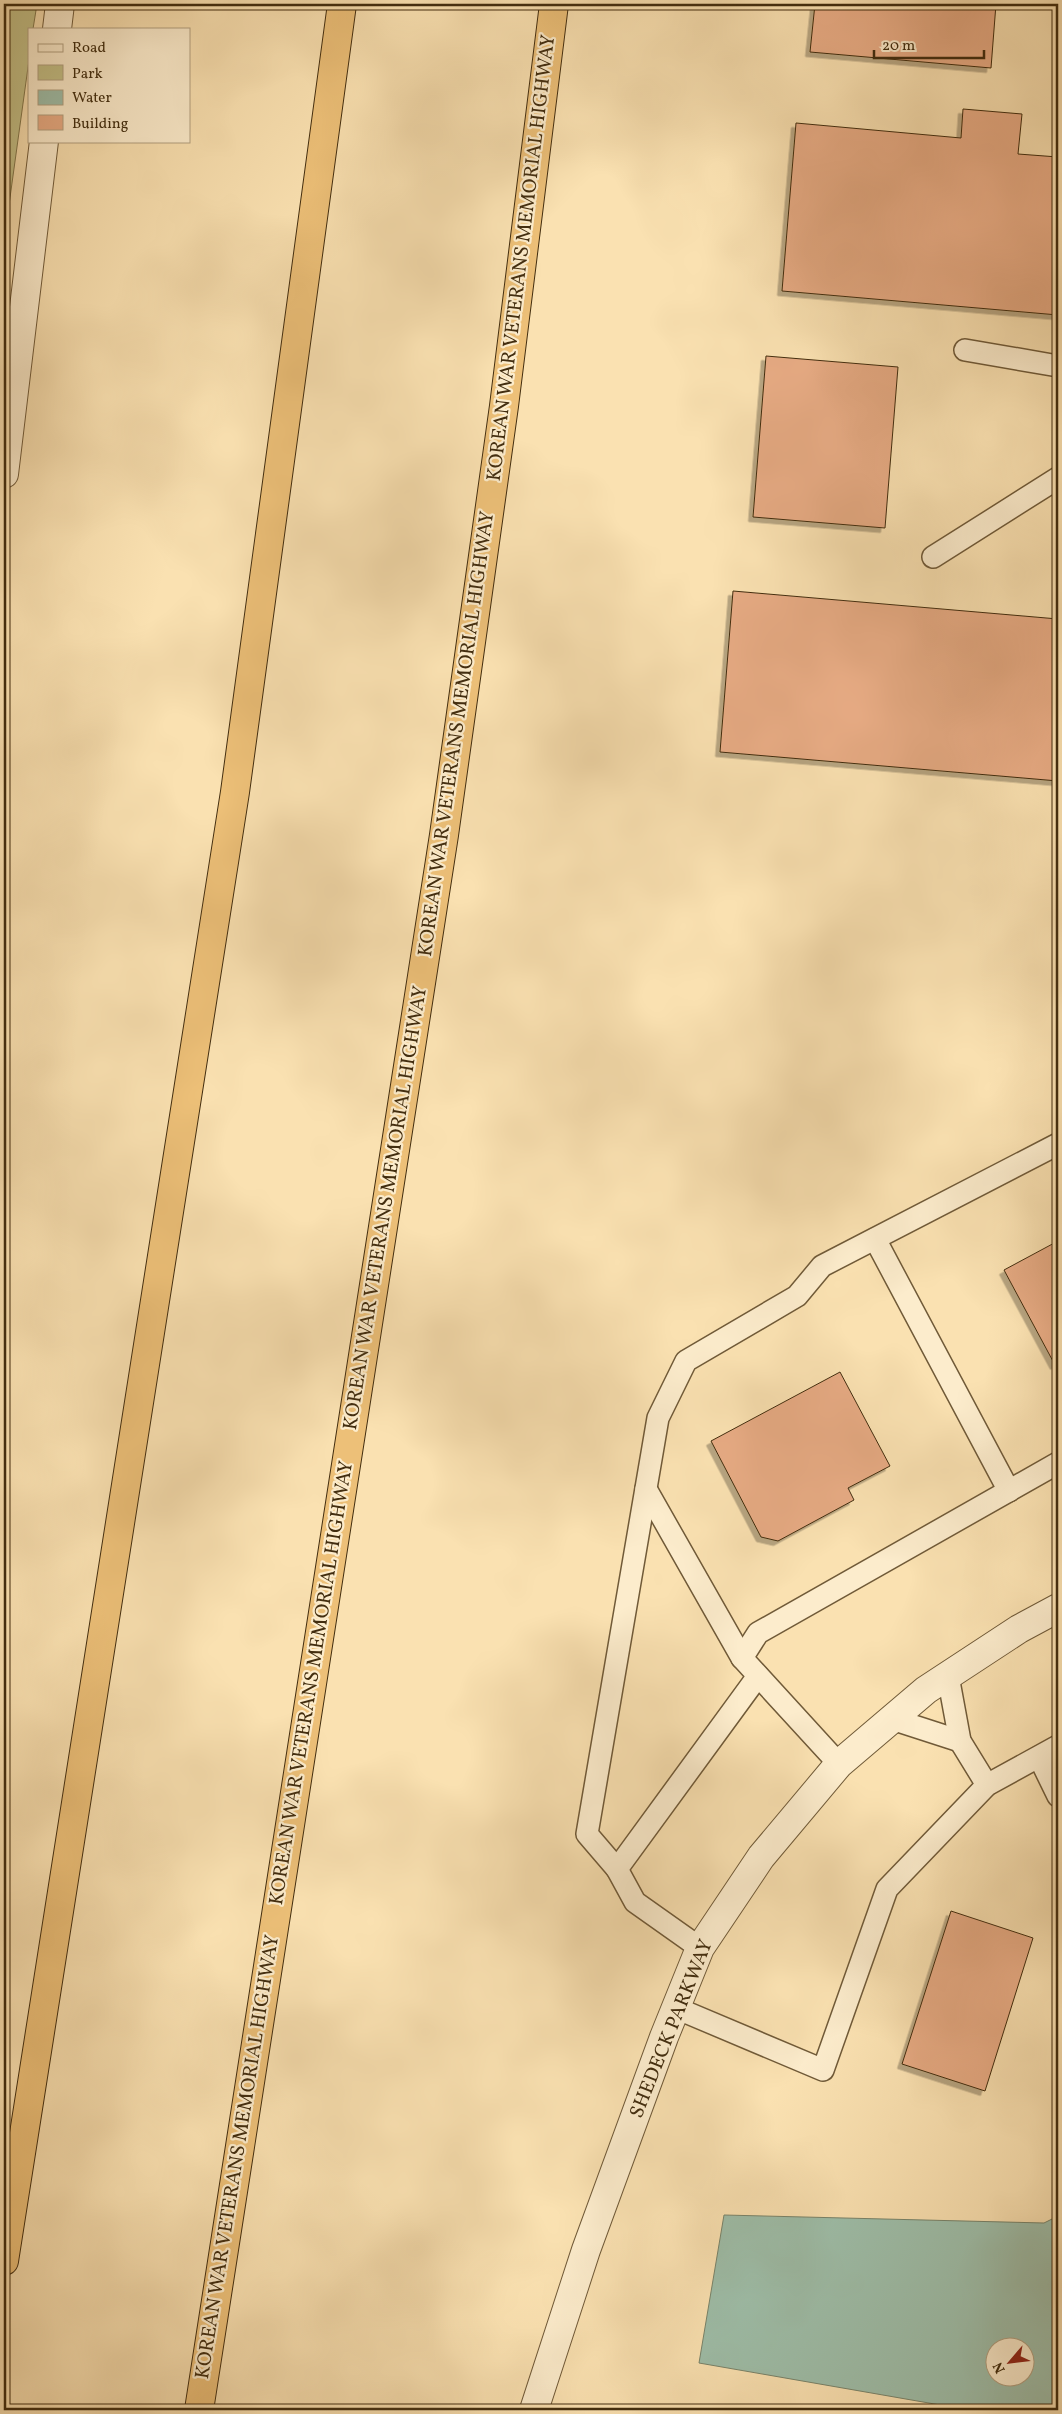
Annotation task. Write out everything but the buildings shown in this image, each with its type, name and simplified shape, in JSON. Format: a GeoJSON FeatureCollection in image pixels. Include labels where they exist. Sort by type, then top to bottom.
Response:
{"type":"FeatureCollection","features":[{"type":"Feature","properties":{"kind":"highway"},"geometry":{"type":"LineString","coordinates":[[4,2261],[235,792],[342,4]]}},
{"type":"Feature","properties":{"kind":"highway","name":"KOREAN WAR VETERANS MEMORIAL HIGHWAY"},"geometry":{"type":"LineString","coordinates":[[199,2410],[444,835],[504,406],[554,4]]}},
{"type":"Feature","properties":{"kind":"street"},"geometry":{"type":"LineString","coordinates":[[57,28],[60,4]]}},
{"type":"Feature","properties":{"kind":"street"},"geometry":{"type":"LineString","coordinates":[[4,474],[44,142]]}},
{"type":"Feature","properties":{"kind":"street","name":"SHEDECK PARKWAY"},"geometry":{"type":"LineString","coordinates":[[534,2410],[586,2250],[700,1948],[761,1857],[839,1764],[926,1690],[1019,1629],[1058,1608]]}},
{"type":"Feature","properties":{"kind":"lane"},"geometry":{"type":"LineString","coordinates":[[965,350],[1058,366]]}},
{"type":"Feature","properties":{"kind":"lane"},"geometry":{"type":"LineString","coordinates":[[933,557],[1058,478]]}},
{"type":"Feature","properties":{"kind":"lane"},"geometry":{"type":"LineString","coordinates":[[700,1948],[635,1902],[617,1869],[587,1834],[658,1418],[686,1361],[798,1296],[822,1266],[1058,1144]]}},
{"type":"Feature","properties":{"kind":"lane"},"geometry":{"type":"LineString","coordinates":[[875,1239],[1009,1491]]}},
{"type":"Feature","properties":{"kind":"lane"},"geometry":{"type":"LineString","coordinates":[[742,1658],[758,1633],[1058,1463]]}},
{"type":"Feature","properties":{"kind":"lane"},"geometry":{"type":"LineString","coordinates":[[646,1489],[742,1658],[839,1764]]}},
{"type":"Feature","properties":{"kind":"lane"},"geometry":{"type":"LineString","coordinates":[[617,1869],[758,1676]]}},
{"type":"Feature","properties":{"kind":"lane"},"geometry":{"type":"LineString","coordinates":[[948,1676],[960,1741],[987,1785]]}},
{"type":"Feature","properties":{"kind":"lane"},"geometry":{"type":"LineString","coordinates":[[892,1719],[960,1741]]}},
{"type":"Feature","properties":{"kind":"lane"},"geometry":{"type":"LineString","coordinates":[[676,2008],[823,2070],[887,1889],[987,1785],[1058,1746]]}},
{"type":"Feature","properties":{"kind":"lane"},"geometry":{"type":"LineString","coordinates":[[1039,1758],[1058,1796]]}},
{"type":"Feature","properties":{"kind":"green space"},"geometry":{"type":"Polygon","coordinates":[[[4,4],[37,4],[33,28],[28,28],[28,67],[4,241],[4,4]]]}},
{"type":"Feature","properties":{"kind":"water"},"geometry":{"type":"Polygon","coordinates":[[[724,2215],[1044,2223],[1058,2216],[1058,2410],[969,2410],[699,2363],[724,2215]]]}}]}
